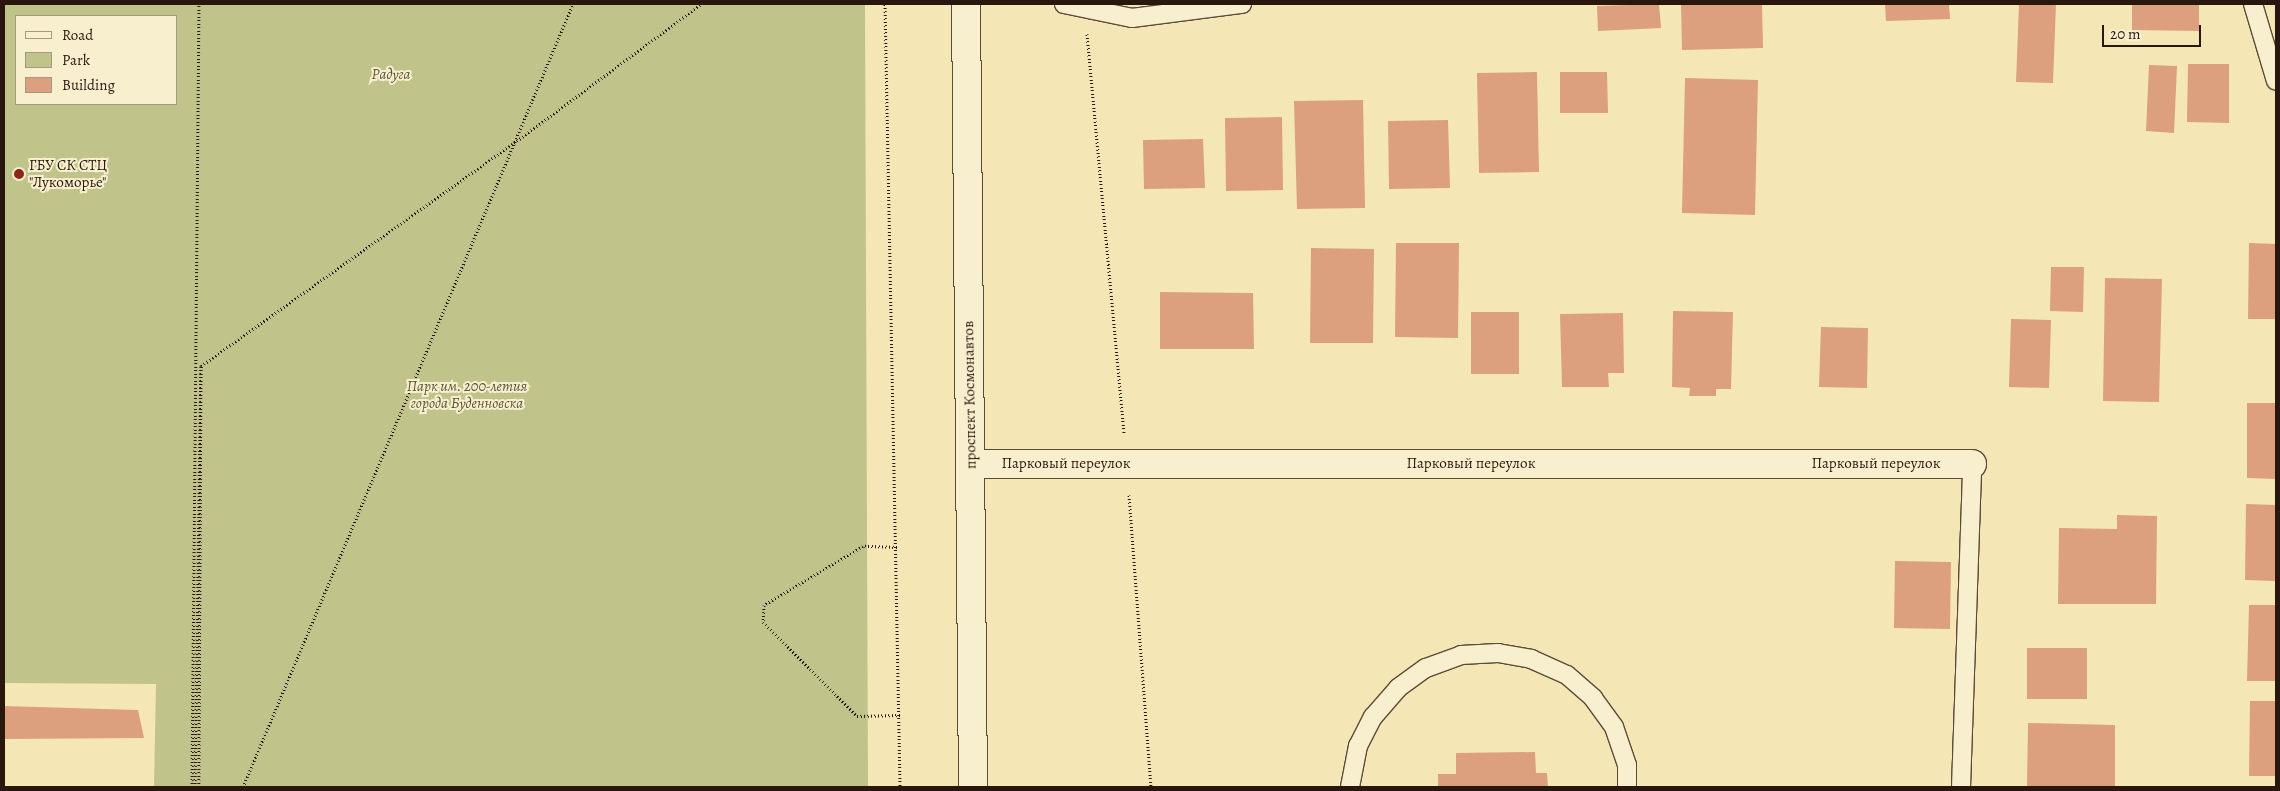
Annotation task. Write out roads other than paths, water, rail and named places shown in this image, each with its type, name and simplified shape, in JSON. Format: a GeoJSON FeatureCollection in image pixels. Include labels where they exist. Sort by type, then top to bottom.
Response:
{"type":"FeatureCollection","features":[{"type":"Feature","properties":{"kind":"street","name":"проспект Космонавтов"},"geometry":{"type":"LineString","coordinates":[[966,4],[973,787]]}},
{"type":"Feature","properties":{"kind":"street","name":"Парковый переулок"},"geometry":{"type":"LineString","coordinates":[[970,464],[1972,464]]}},
{"type":"Feature","properties":{"kind":"lane"},"geometry":{"type":"LineString","coordinates":[[1064,4],[1085,10],[1132,18],[1242,4]]}},
{"type":"Feature","properties":{"kind":"lane"},"geometry":{"type":"LineString","coordinates":[[2253,4],[2276,81]]}},
{"type":"Feature","properties":{"kind":"lane"},"geometry":{"type":"LineString","coordinates":[[1961,787],[1972,464]]}},
{"type":"Feature","properties":{"kind":"lane"},"geometry":{"type":"LineString","coordinates":[[1350,787],[1358,746],[1373,717],[1398,688],[1426,668],[1460,655],[1498,653],[1532,659],[1567,676],[1593,698],[1614,727],[1627,765],[1627,787]]}},
{"type":"Feature","properties":{"kind":"place","name":"ГБУ СК СТЦ \"Лукоморье\""},"geometry":{"type":"Point","coordinates":[19,174]}},
{"type":"Feature","properties":{"kind":"park label","name":"Радуга"},"geometry":{"type":"Point","coordinates":[391,75]}},
{"type":"Feature","properties":{"kind":"park label","name":"Парк им. 200-летия города Буденновска"},"geometry":{"type":"Point","coordinates":[467,394]}}]}
